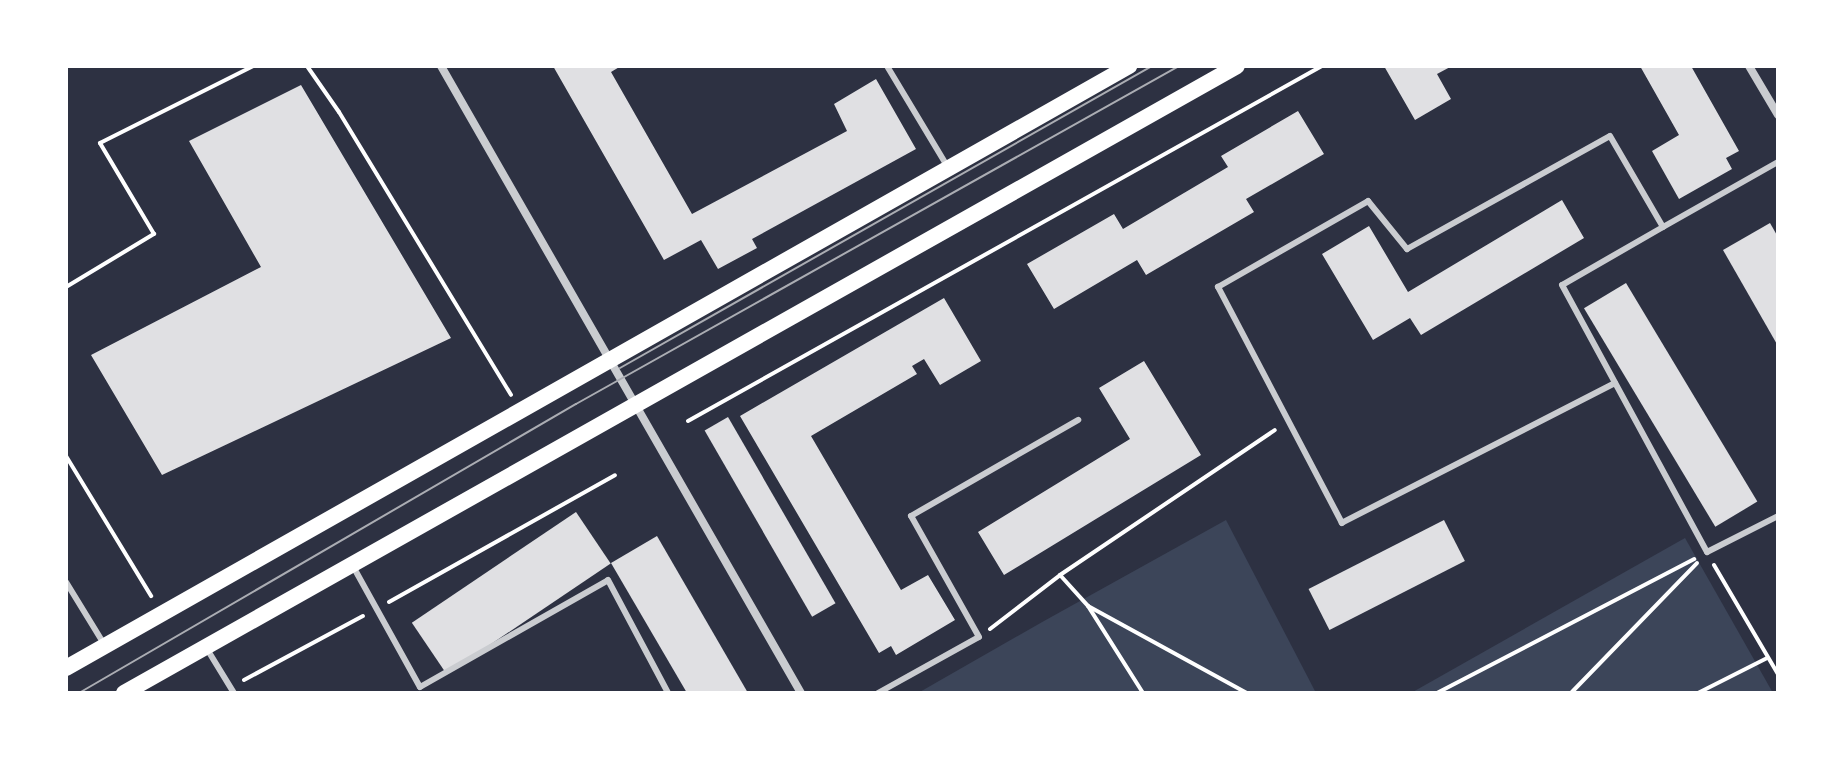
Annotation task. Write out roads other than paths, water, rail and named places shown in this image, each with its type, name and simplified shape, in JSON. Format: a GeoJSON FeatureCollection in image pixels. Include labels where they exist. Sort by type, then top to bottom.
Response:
{"type":"FeatureCollection","features":[{"type":"Feature","properties":{"kind":"main road"},"geometry":{"type":"LineString","coordinates":[[66,668],[1129,66]]}},
{"type":"Feature","properties":{"kind":"main road"},"geometry":{"type":"LineString","coordinates":[[124,693],[1237,66]]}},
{"type":"Feature","properties":{"kind":"street"},"geometry":{"type":"LineString","coordinates":[[441,66],[801,693]]}},
{"type":"Feature","properties":{"kind":"street"},"geometry":{"type":"LineString","coordinates":[[1749,66],[1778,115]]}},
{"type":"Feature","properties":{"kind":"lane"},"geometry":{"type":"LineString","coordinates":[[887,66],[949,168]]}},
{"type":"Feature","properties":{"kind":"lane"},"geometry":{"type":"LineString","coordinates":[[1615,383],[1342,523],[1218,287],[1368,201],[1407,249],[1610,136],[1663,227]]}},
{"type":"Feature","properties":{"kind":"lane"},"geometry":{"type":"LineString","coordinates":[[1778,162],[1562,285],[1707,552],[1778,516]]}},
{"type":"Feature","properties":{"kind":"lane"},"geometry":{"type":"LineString","coordinates":[[878,693],[979,637],[911,516],[1078,420]]}},
{"type":"Feature","properties":{"kind":"lane"},"geometry":{"type":"LineString","coordinates":[[352,564],[420,687],[608,580],[668,693]]}},
{"type":"Feature","properties":{"kind":"lane"},"geometry":{"type":"LineString","coordinates":[[66,582],[105,646]]}},
{"type":"Feature","properties":{"kind":"lane"},"geometry":{"type":"LineString","coordinates":[[206,647],[233,690]]}},
{"type":"Feature","properties":{"kind":"tram line"},"geometry":{"type":"LineString","coordinates":[[620,368],[1152,66]]}},
{"type":"Feature","properties":{"kind":"tram line"},"geometry":{"type":"LineString","coordinates":[[79,693],[576,404],[1179,66]]}}]}
